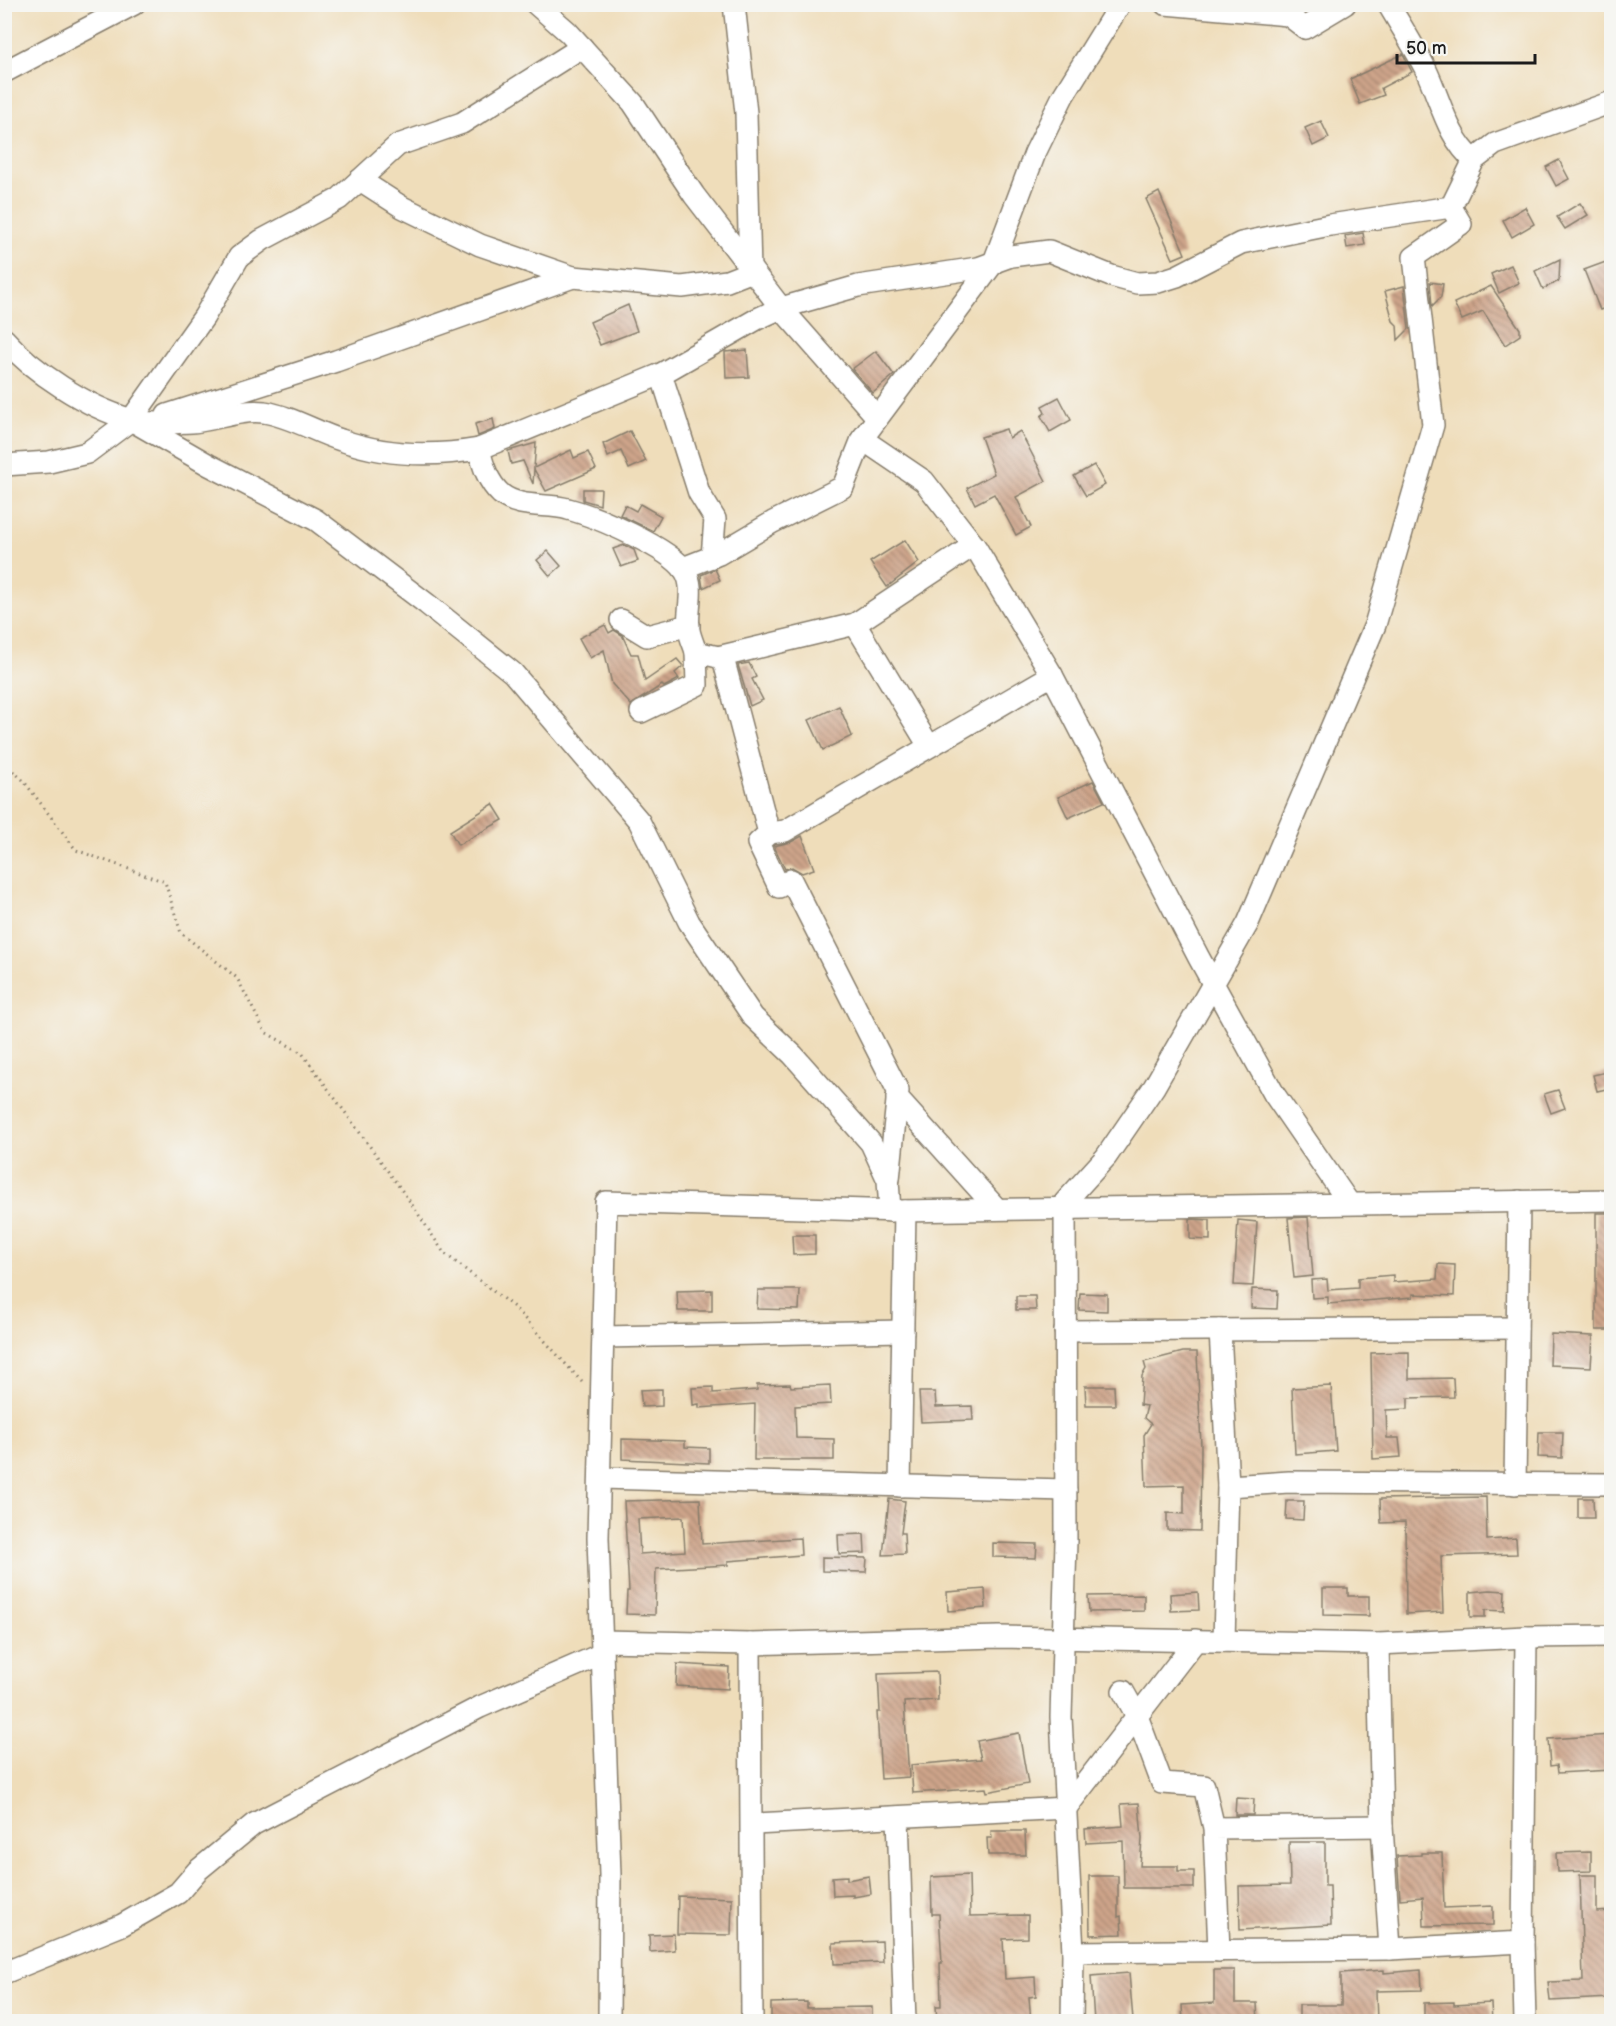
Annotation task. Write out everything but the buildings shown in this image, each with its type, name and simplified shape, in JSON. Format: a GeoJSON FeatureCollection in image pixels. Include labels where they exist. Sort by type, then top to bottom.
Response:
{"type":"FeatureCollection","features":[{"type":"Feature","properties":{"kind":"street"},"geometry":{"type":"LineString","coordinates":[[4,72],[134,4]]}},
{"type":"Feature","properties":{"kind":"street"},"geometry":{"type":"LineString","coordinates":[[536,4],[582,47],[633,103],[694,195],[781,308],[878,417]]}},
{"type":"Feature","properties":{"kind":"street"},"geometry":{"type":"LineString","coordinates":[[360,180],[402,207],[480,245],[573,277],[682,286],[727,281],[750,272],[746,113],[734,4]]}},
{"type":"Feature","properties":{"kind":"street"},"geometry":{"type":"LineString","coordinates":[[683,568],[712,557],[843,487],[862,439],[994,262],[1035,153],[1058,106],[1120,4]]}},
{"type":"Feature","properties":{"kind":"street"},"geometry":{"type":"LineString","coordinates":[[1165,4],[1288,15],[1305,28],[1345,4]]}},
{"type":"Feature","properties":{"kind":"street"},"geometry":{"type":"LineString","coordinates":[[1389,4],[1424,66],[1455,138],[1462,150],[1474,160]]}},
{"type":"Feature","properties":{"kind":"street"},"geometry":{"type":"LineString","coordinates":[[138,420],[239,258],[262,240],[339,199],[398,145],[462,123],[582,47]]}},
{"type":"Feature","properties":{"kind":"street"},"geometry":{"type":"LineString","coordinates":[[1451,207],[1474,160],[1495,144],[1611,102]]}},
{"type":"Feature","properties":{"kind":"street"},"geometry":{"type":"LineString","coordinates":[[4,339],[16,352],[62,386],[98,408],[138,420],[195,422],[244,413],[264,412],[342,441],[386,452],[418,455],[479,449],[660,374],[757,319],[781,308],[858,286],[917,279],[978,268],[1032,251],[1049,250],[1111,276],[1137,283],[1158,282],[1185,272],[1241,243],[1330,225],[1451,207]]}},
{"type":"Feature","properties":{"kind":"street"},"geometry":{"type":"LineString","coordinates":[[1072,2022],[1073,1952],[1061,1717],[1066,1490],[1065,1202],[1106,1157],[1154,1087],[1248,923],[1375,625],[1433,424],[1414,257],[1461,224],[1451,207]]}},
{"type":"Feature","properties":{"kind":"street"},"geometry":{"type":"LineString","coordinates":[[4,465],[50,462],[87,453],[138,420],[336,361],[573,277]]}},
{"type":"Feature","properties":{"kind":"street"},"geometry":{"type":"LineString","coordinates":[[660,374],[699,493],[715,519],[712,557]]}},
{"type":"Feature","properties":{"kind":"street"},"geometry":{"type":"LineString","coordinates":[[138,420],[209,465],[316,520],[513,674],[639,821],[688,922],[753,1017],[793,1055],[871,1143],[888,1180],[898,1211],[903,1331],[900,1486]]}},
{"type":"Feature","properties":{"kind":"street"},"geometry":{"type":"LineString","coordinates":[[862,439],[924,481],[974,545],[1052,675],[1213,983],[1274,1094],[1349,1203]]}},
{"type":"Feature","properties":{"kind":"street"},"geometry":{"type":"LineString","coordinates":[[479,449],[484,469],[502,494],[515,502],[567,509],[603,522],[665,553],[683,568],[690,585],[689,625],[696,652],[697,684],[641,712]]}},
{"type":"Feature","properties":{"kind":"street"},"geometry":{"type":"LineString","coordinates":[[718,657],[855,624],[974,545]]}},
{"type":"Feature","properties":{"kind":"street"},"geometry":{"type":"LineString","coordinates":[[621,620],[647,636],[689,625]]}},
{"type":"Feature","properties":{"kind":"street"},"geometry":{"type":"LineString","coordinates":[[855,624],[929,746]]}},
{"type":"Feature","properties":{"kind":"street"},"geometry":{"type":"LineString","coordinates":[[696,652],[723,658],[737,704],[769,833]]}},
{"type":"Feature","properties":{"kind":"street"},"geometry":{"type":"LineString","coordinates":[[888,1180],[898,1091],[791,880],[779,887],[758,843],[769,833],[785,831],[1052,675]]}},
{"type":"Feature","properties":{"kind":"street"},"geometry":{"type":"LineString","coordinates":[[897,1098],[997,1209]]}},
{"type":"Feature","properties":{"kind":"street"},"geometry":{"type":"LineString","coordinates":[[609,2022],[610,1875],[598,1538],[606,1202],[898,1211],[1611,1200]]}},
{"type":"Feature","properties":{"kind":"street"},"geometry":{"type":"LineString","coordinates":[[1515,1484],[1519,1201]]}},
{"type":"Feature","properties":{"kind":"street"},"geometry":{"type":"LineString","coordinates":[[1065,1331],[1517,1328]]}},
{"type":"Feature","properties":{"kind":"street"},"geometry":{"type":"LineString","coordinates":[[1220,1330],[1228,1486],[1224,1641]]}},
{"type":"Feature","properties":{"kind":"street"},"geometry":{"type":"LineString","coordinates":[[603,1337],[903,1331]]}},
{"type":"Feature","properties":{"kind":"street"},"geometry":{"type":"LineString","coordinates":[[600,1478],[1066,1490]]}},
{"type":"Feature","properties":{"kind":"street"},"geometry":{"type":"LineString","coordinates":[[1228,1486],[1289,1482],[1611,1484]]}},
{"type":"Feature","properties":{"kind":"street"},"geometry":{"type":"LineString","coordinates":[[4,1973],[122,1925],[178,1893],[197,1871],[254,1824],[480,1707],[602,1648],[999,1637],[1378,1644],[1526,1637],[1611,1636]]}},
{"type":"Feature","properties":{"kind":"street"},"geometry":{"type":"LineString","coordinates":[[1525,2022],[1523,1942],[1526,1637]]}},
{"type":"Feature","properties":{"kind":"street"},"geometry":{"type":"LineString","coordinates":[[753,1824],[1066,1808],[1196,1640]]}},
{"type":"Feature","properties":{"kind":"street"},"geometry":{"type":"LineString","coordinates":[[750,1644],[753,1824],[752,2022]]}},
{"type":"Feature","properties":{"kind":"street"},"geometry":{"type":"LineString","coordinates":[[1378,1644],[1382,1826],[1390,1949]]}},
{"type":"Feature","properties":{"kind":"street"},"geometry":{"type":"LineString","coordinates":[[1123,1691],[1137,1716],[1162,1784],[1204,1786],[1214,1828],[1219,1951]]}},
{"type":"Feature","properties":{"kind":"street"},"geometry":{"type":"LineString","coordinates":[[898,1817],[906,2022]]}},
{"type":"Feature","properties":{"kind":"street"},"geometry":{"type":"LineString","coordinates":[[1214,1828],[1382,1826]]}},
{"type":"Feature","properties":{"kind":"street"},"geometry":{"type":"LineString","coordinates":[[1073,1952],[1390,1949],[1523,1942]]}},
{"type":"Feature","properties":{"kind":"path"},"geometry":{"type":"LineString","coordinates":[[4,763],[23,780],[76,850],[165,882],[181,933],[237,978],[265,1032],[302,1053],[411,1203],[444,1253],[515,1308],[588,1388],[601,1391]]}}]}
